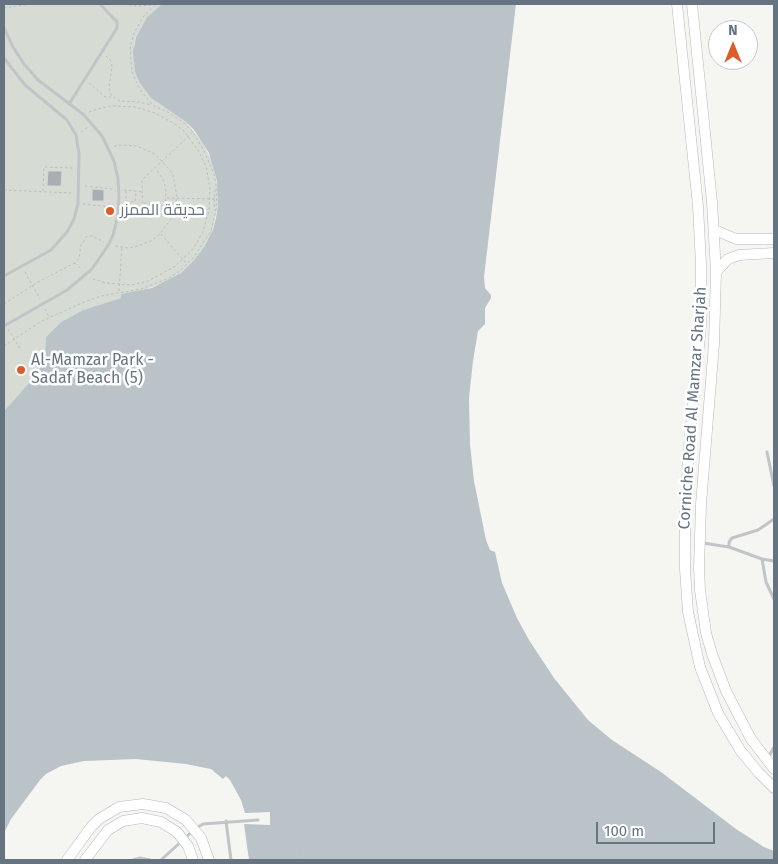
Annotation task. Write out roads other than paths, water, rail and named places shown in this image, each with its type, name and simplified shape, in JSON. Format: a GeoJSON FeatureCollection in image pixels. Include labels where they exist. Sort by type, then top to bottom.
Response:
{"type":"FeatureCollection","features":[{"type":"Feature","properties":{"kind":"street","name":"Corniche Road Al Mamzar Sharjah"},"geometry":{"type":"LineString","coordinates":[[677,4],[698,206],[701,265],[701,325],[688,470],[685,541],[684,569],[688,612],[695,652],[718,712],[732,738],[749,761],[774,788]]}},
{"type":"Feature","properties":{"kind":"street","name":"Corniche Road Al Mamzar Sharjah"},"geometry":{"type":"LineString","coordinates":[[692,4],[714,230],[716,272],[714,344],[704,462],[700,543],[701,597],[706,633],[712,654],[734,709],[751,739],[774,769]]}},
{"type":"Feature","properties":{"kind":"street"},"geometry":{"type":"LineString","coordinates":[[714,230],[736,239],[774,240]]}},
{"type":"Feature","properties":{"kind":"street"},"geometry":{"type":"LineString","coordinates":[[716,272],[728,260],[739,255],[774,253]]}},
{"type":"Feature","properties":{"kind":"street"},"geometry":{"type":"LineString","coordinates":[[685,541],[700,543]]}},
{"type":"Feature","properties":{"kind":"street"},"geometry":{"type":"LineString","coordinates":[[68,860],[90,827],[109,812],[119,807],[143,804],[160,806],[177,813],[195,829],[201,838],[209,860]]}},
{"type":"Feature","properties":{"kind":"street"},"geometry":{"type":"LineString","coordinates":[[84,860],[108,830],[132,819],[142,818],[160,822],[177,832],[184,839],[193,860]]}},
{"type":"Feature","properties":{"kind":"lane"},"geometry":{"type":"LineString","coordinates":[[69,104],[118,25],[115,19],[100,4]]}},
{"type":"Feature","properties":{"kind":"lane"},"geometry":{"type":"LineString","coordinates":[[4,28],[24,64],[38,80],[84,114],[93,124],[109,148],[116,169],[119,190],[118,215],[109,244],[99,259],[86,274],[67,290],[4,325]]}},
{"type":"Feature","properties":{"kind":"lane"},"geometry":{"type":"LineString","coordinates":[[4,58],[25,85],[67,120],[76,135],[79,153],[78,204],[72,225],[63,239],[44,255],[4,276]]}},
{"type":"Feature","properties":{"kind":"lane"},"geometry":{"type":"LineString","coordinates":[[767,452],[774,486]]}},
{"type":"Feature","properties":{"kind":"lane"},"geometry":{"type":"LineString","coordinates":[[728,546],[732,538],[758,530],[774,519]]}},
{"type":"Feature","properties":{"kind":"lane"},"geometry":{"type":"LineString","coordinates":[[700,543],[728,546],[762,559],[774,561]]}},
{"type":"Feature","properties":{"kind":"lane"},"geometry":{"type":"LineString","coordinates":[[762,559],[766,582],[774,599]]}},
{"type":"Feature","properties":{"kind":"lane"},"geometry":{"type":"LineString","coordinates":[[766,760],[774,747]]}},
{"type":"Feature","properties":{"kind":"lane"},"geometry":{"type":"LineString","coordinates":[[161,860],[195,829],[208,823],[258,820]]}},
{"type":"Feature","properties":{"kind":"lane"},"geometry":{"type":"LineString","coordinates":[[226,821],[231,860]]}},
{"type":"Feature","properties":{"kind":"lane"},"geometry":{"type":"LineString","coordinates":[[133,860],[143,858],[150,860]]}},
{"type":"Feature","properties":{"kind":"place","name":"حديقة الممزر"},"geometry":{"type":"Point","coordinates":[110,211]}},
{"type":"Feature","properties":{"kind":"place","name":"Al-Mamzar Park - Sadaf Beach (5)"},"geometry":{"type":"Point","coordinates":[21,370]}}]}
